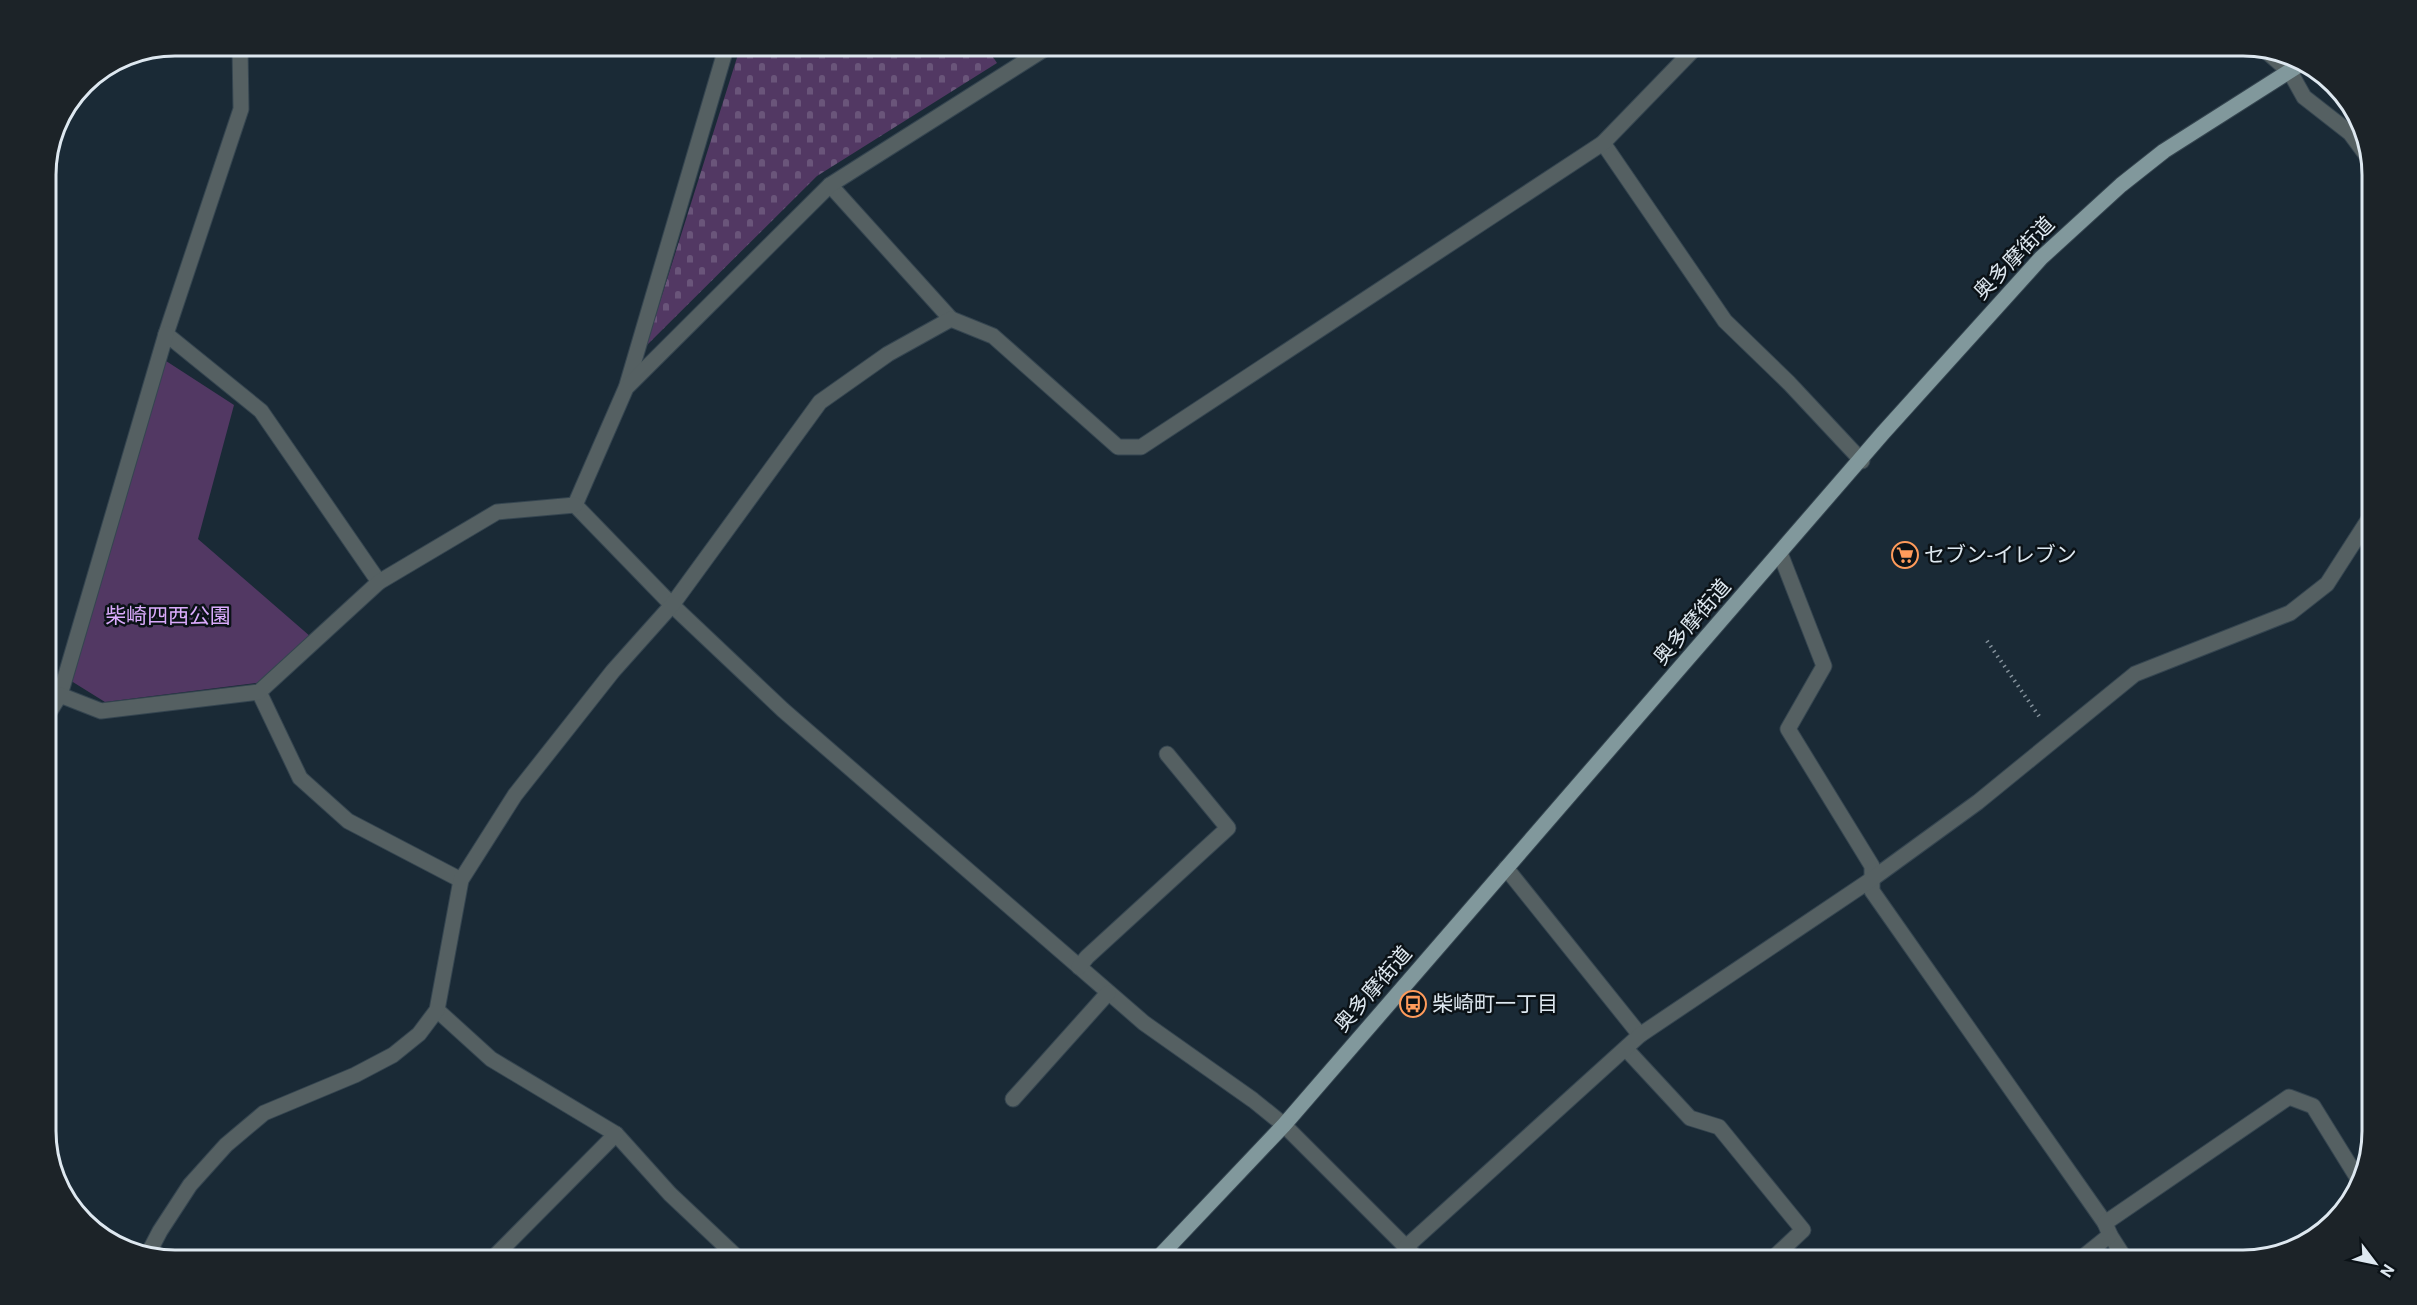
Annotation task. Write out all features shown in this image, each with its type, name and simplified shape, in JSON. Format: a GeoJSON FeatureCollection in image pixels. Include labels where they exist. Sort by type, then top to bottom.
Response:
{"type":"FeatureCollection","features":[{"type":"Feature","properties":{"kind":"main road","name":"奥多摩街道"},"geometry":{"type":"LineString","coordinates":[[1165,1250],[1284,1125],[1862,461],[1883,433],[2041,258],[2079,221],[2164,151],[2295,68]]}},
{"type":"Feature","properties":{"kind":"street"},"geometry":{"type":"LineString","coordinates":[[56,701],[60,695],[166,334],[241,109],[242,56]]}},
{"type":"Feature","properties":{"kind":"street"},"geometry":{"type":"LineString","coordinates":[[575,505],[626,388],[725,56]]}},
{"type":"Feature","properties":{"kind":"street"},"geometry":{"type":"LineString","coordinates":[[626,388],[830,185],[1034,56]]}},
{"type":"Feature","properties":{"kind":"street"},"geometry":{"type":"LineString","coordinates":[[830,185],[951,319],[993,336],[1118,447],[1141,447],[1603,143],[1687,56]]}},
{"type":"Feature","properties":{"kind":"street"},"geometry":{"type":"LineString","coordinates":[[2278,61],[2290,72],[2304,97],[2350,133],[2356,141]]}},
{"type":"Feature","properties":{"kind":"street"},"geometry":{"type":"LineString","coordinates":[[1603,143],[1725,321],[1789,383],[1862,461]]}},
{"type":"Feature","properties":{"kind":"street"},"geometry":{"type":"LineString","coordinates":[[152,1247],[190,1185],[226,1145],[264,1113],[355,1075],[393,1055],[419,1034],[437,1011],[460,880],[515,795],[613,671],[672,605],[820,402],[888,354],[951,319]]}},
{"type":"Feature","properties":{"kind":"street"},"geometry":{"type":"LineString","coordinates":[[166,334],[261,411],[378,582]]}},
{"type":"Feature","properties":{"kind":"street"},"geometry":{"type":"LineString","coordinates":[[575,505],[672,605],[783,710],[1144,1023],[1253,1100],[1284,1125],[1409,1250]]}},
{"type":"Feature","properties":{"kind":"street"},"geometry":{"type":"LineString","coordinates":[[56,693],[101,711],[258,692],[378,582],[497,512],[575,505]]}},
{"type":"Feature","properties":{"kind":"street"},"geometry":{"type":"LineString","coordinates":[[1406,1247],[1640,1035],[1872,879],[1978,802],[2135,674],[2290,613],[2327,584],[2361,531]]}},
{"type":"Feature","properties":{"kind":"street"},"geometry":{"type":"LineString","coordinates":[[1780,553],[1824,666],[1788,729],[1872,866],[1872,891],[2120,1250]]}},
{"type":"Feature","properties":{"kind":"street"},"geometry":{"type":"LineString","coordinates":[[258,692],[300,778],[348,821],[460,880]]}},
{"type":"Feature","properties":{"kind":"street"},"geometry":{"type":"LineString","coordinates":[[1079,967],[1228,828],[1167,754]]}},
{"type":"Feature","properties":{"kind":"street"},"geometry":{"type":"LineString","coordinates":[[1506,868],[1640,1035]]}},
{"type":"Feature","properties":{"kind":"street"},"geometry":{"type":"LineString","coordinates":[[1013,1099],[1108,993]]}},
{"type":"Feature","properties":{"kind":"street"},"geometry":{"type":"LineString","coordinates":[[437,1011],[491,1059],[616,1134],[670,1194],[729,1250]]}},
{"type":"Feature","properties":{"kind":"street"},"geometry":{"type":"LineString","coordinates":[[1626,1049],[1690,1118],[1719,1126],[1803,1230],[1782,1250]]}},
{"type":"Feature","properties":{"kind":"street"},"geometry":{"type":"LineString","coordinates":[[2088,1250],[2107,1229],[2289,1097],[2313,1106],[2354,1172]]}},
{"type":"Feature","properties":{"kind":"street"},"geometry":{"type":"LineString","coordinates":[[501,1250],[616,1134]]}},
{"type":"Feature","properties":{"kind":"path"},"geometry":{"type":"LineString","coordinates":[[1987,641],[2055,739]]}},
{"type":"Feature","properties":{"kind":"green space"},"geometry":{"type":"Polygon","coordinates":[[[738,56],[992,56],[997,63],[817,176],[646,346],[738,56]]]}},
{"type":"Feature","properties":{"kind":"green space","name":"柴崎四西公園"},"geometry":{"type":"Polygon","coordinates":[[[163,359],[234,405],[198,539],[311,637],[264,682],[105,702],[68,679],[163,359]]]}},
{"type":"Feature","properties":{"kind":"place","name":"セブン-イレブン"},"geometry":{"type":"Point","coordinates":[1905,555]}},
{"type":"Feature","properties":{"kind":"place","name":"柴崎町一丁目"},"geometry":{"type":"Point","coordinates":[1413,1004]}}]}
